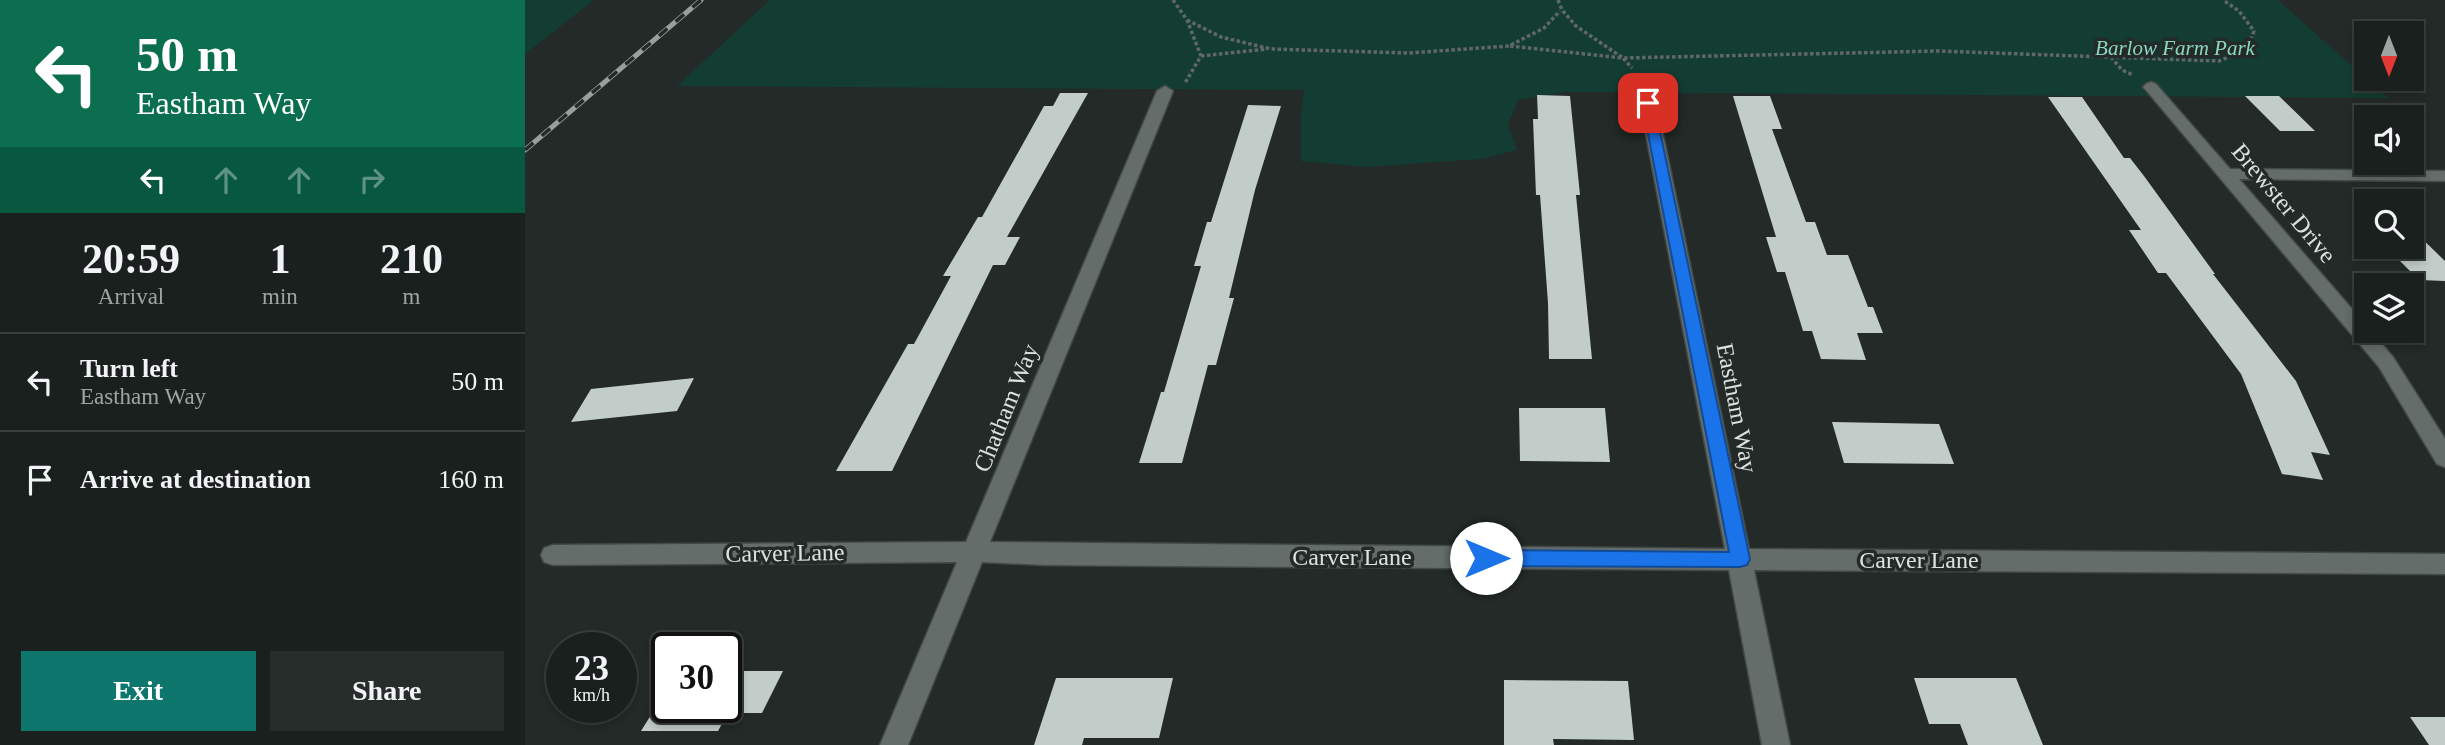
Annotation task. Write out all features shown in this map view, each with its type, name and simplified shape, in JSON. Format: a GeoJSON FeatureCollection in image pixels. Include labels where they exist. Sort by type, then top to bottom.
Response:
{"type":"FeatureCollection","features":[{"type":"Feature","properties":{"kind":"street","name":"Eastham Way"},"geometry":{"type":"LineString","coordinates":[[1644,82],[1776,745]]}},
{"type":"Feature","properties":{"kind":"street","name":"Brewster Drive"},"geometry":{"type":"LineString","coordinates":[[2151,87],[2386,362],[2445,458]]}},
{"type":"Feature","properties":{"kind":"street","name":"Chatham Way"},"geometry":{"type":"LineString","coordinates":[[894,745],[1165,91]]}},
{"type":"Feature","properties":{"kind":"street"},"geometry":{"type":"LineString","coordinates":[[2228,174],[2445,176]]}},
{"type":"Feature","properties":{"kind":"street","name":"Carver Lane"},"geometry":{"type":"LineString","coordinates":[[553,555],[976,552],[1045,555],[2445,564]]}},
{"type":"Feature","properties":{"kind":"path"},"geometry":{"type":"LineString","coordinates":[[1173,0],[1187,20],[1201,56]]}},
{"type":"Feature","properties":{"kind":"path"},"geometry":{"type":"LineString","coordinates":[[1558,0],[1560,11],[1580,29],[1623,58]]}},
{"type":"Feature","properties":{"kind":"path"},"geometry":{"type":"LineString","coordinates":[[1201,56],[1272,49],[1409,53],[1509,46],[1623,58],[1938,51],[2219,61],[2247,51],[2254,31],[2239,11],[2223,0]]}},
{"type":"Feature","properties":{"kind":"path"},"geometry":{"type":"LineString","coordinates":[[1509,46],[1544,28],[1560,11]]}},
{"type":"Feature","properties":{"kind":"path"},"geometry":{"type":"LineString","coordinates":[[1187,20],[1221,37],[1272,49]]}},
{"type":"Feature","properties":{"kind":"path"},"geometry":{"type":"LineString","coordinates":[[1165,91],[1185,84],[1201,56]]}},
{"type":"Feature","properties":{"kind":"path"},"geometry":{"type":"LineString","coordinates":[[2111,57],[2122,70],[2151,87]]}},
{"type":"Feature","properties":{"kind":"green space"},"geometry":{"type":"Polygon","coordinates":[[[525,0],[594,0],[525,54],[525,0]]]}},
{"type":"Feature","properties":{"kind":"green space","name":"Barlow Farm Park"},"geometry":{"type":"Polygon","coordinates":[[[770,0],[2278,0],[2354,68],[2354,91],[2380,91],[2388,98],[1566,92],[1518,100],[1508,125],[1517,150],[1481,159],[1366,167],[1301,161],[1304,90],[677,86],[770,0]]]}},
{"type":"Feature","properties":{"kind":"building"},"geometry":{"type":"Polygon","coordinates":[[[1060,93],[1088,93],[1007,237],[1020,237],[1005,265],[993,265],[892,471],[836,471],[908,344],[914,344],[951,276],[943,276],[978,217],[982,217],[1044,106],[1053,106],[1060,93]]]}},
{"type":"Feature","properties":{"kind":"building"},"geometry":{"type":"Polygon","coordinates":[[[1537,95],[1570,96],[1580,195],[1576,195],[1592,359],[1549,359],[1540,195],[1536,195],[1533,119],[1538,119],[1537,95]]]}},
{"type":"Feature","properties":{"kind":"building"},"geometry":{"type":"Polygon","coordinates":[[[1733,96],[1770,96],[1782,129],[1772,129],[1806,222],[1815,222],[1827,255],[1848,255],[1868,307],[1873,307],[1883,333],[1857,333],[1866,360],[1821,359],[1812,331],[1803,331],[1785,272],[1777,272],[1766,237],[1776,237],[1733,96]]]}},
{"type":"Feature","properties":{"kind":"building"},"geometry":{"type":"Polygon","coordinates":[[[2245,96],[2279,96],[2315,131],[2280,131],[2245,96]]]}},
{"type":"Feature","properties":{"kind":"building"},"geometry":{"type":"Polygon","coordinates":[[[2048,97],[2082,97],[2124,158],[2130,158],[2144,176],[2213,274],[2296,381],[2330,455],[2311,452],[2323,480],[2282,474],[2241,374],[2166,273],[2158,273],[2129,230],[2141,230],[2048,97]]]}},
{"type":"Feature","properties":{"kind":"building"},"geometry":{"type":"Polygon","coordinates":[[[1248,105],[1281,106],[1255,190],[1229,298],[1234,298],[1216,365],[1208,365],[1182,463],[1139,463],[1161,392],[1164,392],[1201,266],[1194,266],[1207,222],[1211,222],[1248,105]]]}},
{"type":"Feature","properties":{"kind":"building"},"geometry":{"type":"Polygon","coordinates":[[[2424,241],[2445,261],[2445,281],[2424,280],[2424,273],[2412,273],[2398,259],[2424,259],[2424,241]]]}},
{"type":"Feature","properties":{"kind":"building"},"geometry":{"type":"Polygon","coordinates":[[[694,378],[677,411],[571,422],[591,389],[694,378]]]}},
{"type":"Feature","properties":{"kind":"building"},"geometry":{"type":"Polygon","coordinates":[[[1519,408],[1605,408],[1610,462],[1520,461],[1519,408]]]}},
{"type":"Feature","properties":{"kind":"building"},"geometry":{"type":"Polygon","coordinates":[[[1832,422],[1939,424],[1954,464],[1844,463],[1832,422]]]}},
{"type":"Feature","properties":{"kind":"building"},"geometry":{"type":"Polygon","coordinates":[[[742,671],[783,671],[762,713],[742,713],[742,671]]]}},
{"type":"Feature","properties":{"kind":"building"},"geometry":{"type":"Polygon","coordinates":[[[1056,678],[1173,678],[1159,738],[1084,738],[1082,745],[1034,745],[1056,678]]]}},
{"type":"Feature","properties":{"kind":"building"},"geometry":{"type":"Polygon","coordinates":[[[1914,678],[2016,678],[2043,745],[1968,745],[1960,724],[1929,724],[1914,678]]]}},
{"type":"Feature","properties":{"kind":"building"},"geometry":{"type":"Polygon","coordinates":[[[1504,680],[1628,681],[1634,740],[1553,739],[1554,745],[1504,745],[1504,680]]]}},
{"type":"Feature","properties":{"kind":"building"},"geometry":{"type":"Polygon","coordinates":[[[651,715],[651,723],[722,723],[718,731],[641,731],[651,715]]]}},
{"type":"Feature","properties":{"kind":"building"},"geometry":{"type":"Polygon","coordinates":[[[2410,717],[2445,717],[2445,745],[2429,745],[2410,717]]]}},
{"type":"Feature","properties":{"kind":"railway"},"geometry":{"type":"LineString","coordinates":[[525,150],[701,0]]}},
{"type":"Feature","properties":{"kind":"route"},"geometry":{"type":"LineString","coordinates":[[1486,558],[1740,559],[1648,103]]}}]}
